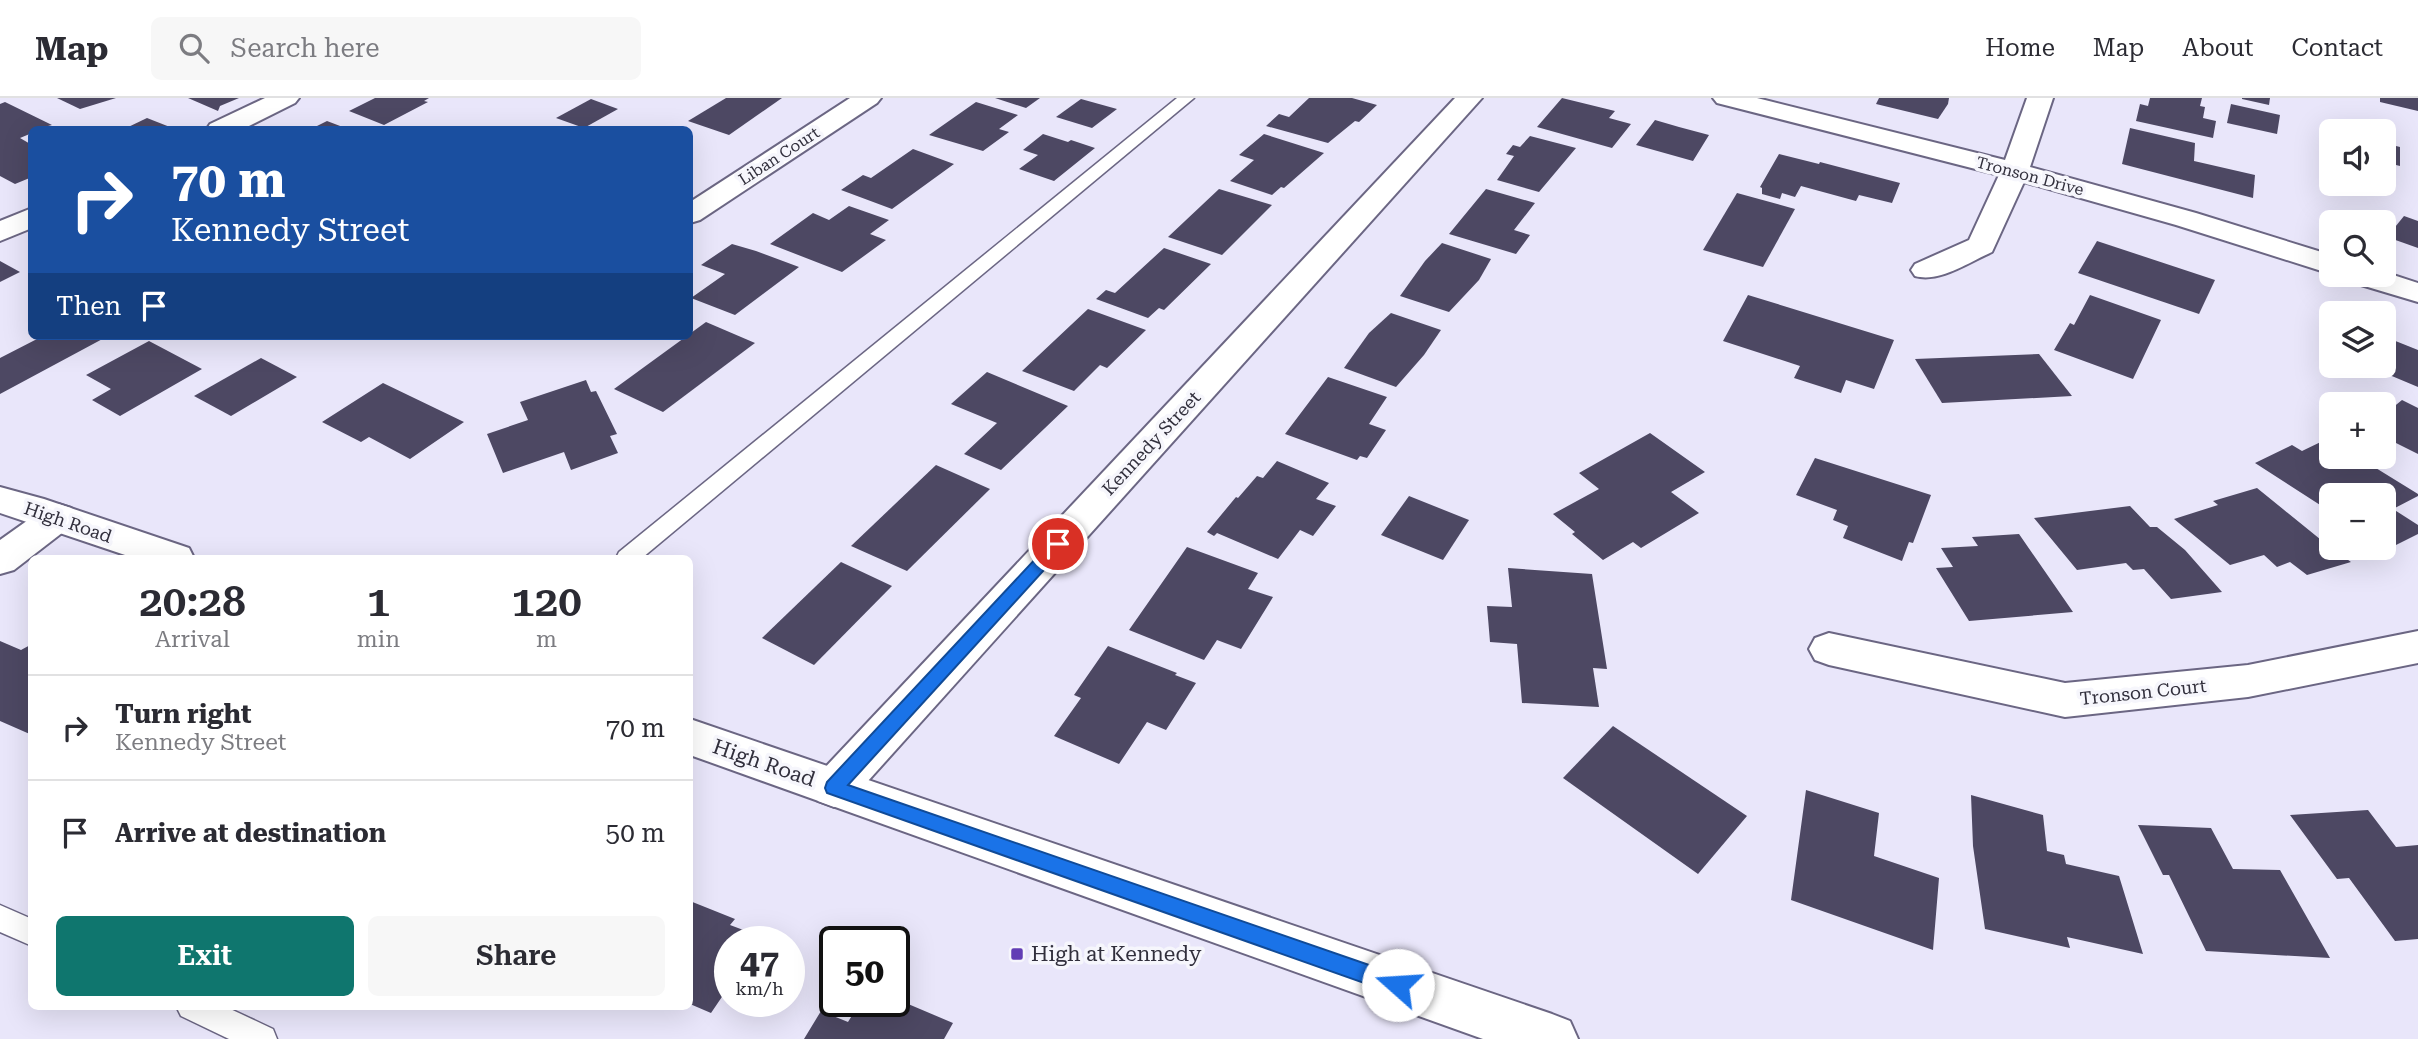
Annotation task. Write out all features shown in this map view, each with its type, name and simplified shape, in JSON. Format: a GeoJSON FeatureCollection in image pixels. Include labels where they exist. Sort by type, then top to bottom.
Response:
{"type":"FeatureCollection","features":[{"type":"Feature","properties":{"kind":"street"},"geometry":{"type":"LineString","coordinates":[[227,126],[286,98]]}},
{"type":"Feature","properties":{"kind":"street","name":"Liban Court"},"geometry":{"type":"LineString","coordinates":[[693,212],[868,98]]}},
{"type":"Feature","properties":{"kind":"street","name":"Kennedy Street"},"geometry":{"type":"LineString","coordinates":[[834,788],[1469,98]]}},
{"type":"Feature","properties":{"kind":"street","name":"Tronson Drive"},"geometry":{"type":"LineString","coordinates":[[1726,98],[2015,170],[2186,219],[2319,261]]}},
{"type":"Feature","properties":{"kind":"street"},"geometry":{"type":"LineString","coordinates":[[1926,270],[1981,246],[2015,170],[2040,98]]}},
{"type":"Feature","properties":{"kind":"street"},"geometry":{"type":"LineString","coordinates":[[0,232],[28,220]]}},
{"type":"Feature","properties":{"kind":"street"},"geometry":{"type":"LineString","coordinates":[[2396,286],[2418,293]]}},
{"type":"Feature","properties":{"kind":"street","name":"High Road"},"geometry":{"type":"LineString","coordinates":[[0,500],[166,555]]}},
{"type":"Feature","properties":{"kind":"street"},"geometry":{"type":"LineString","coordinates":[[0,560],[58,517]]}},
{"type":"Feature","properties":{"kind":"street","name":"Tronson Court"},"geometry":{"type":"LineString","coordinates":[[1829,649],[2065,700],[2248,681],[2418,647]]}},
{"type":"Feature","properties":{"kind":"street","name":"High Road"},"geometry":{"type":"LineString","coordinates":[[693,738],[1552,1039]]}},
{"type":"Feature","properties":{"kind":"lane"},"geometry":{"type":"LineString","coordinates":[[631,555],[1186,98]]}},
{"type":"Feature","properties":{"kind":"lane"},"geometry":{"type":"LineString","coordinates":[[0,918],[28,931]]}},
{"type":"Feature","properties":{"kind":"lane"},"geometry":{"type":"LineString","coordinates":[[200,1010],[262,1039]]}},
{"type":"Feature","properties":{"kind":"building"},"geometry":{"type":"Polygon","coordinates":[[[57,98],[116,98],[80,109],[57,98]]]}},
{"type":"Feature","properties":{"kind":"building"},"geometry":{"type":"Polygon","coordinates":[[[188,98],[239,98],[220,106],[218,111],[188,98]]]}},
{"type":"Feature","properties":{"kind":"building"},"geometry":{"type":"Polygon","coordinates":[[[375,98],[429,98],[424,101],[428,102],[384,125],[349,111],[375,98]]]}},
{"type":"Feature","properties":{"kind":"building"},"geometry":{"type":"Polygon","coordinates":[[[726,98],[782,98],[729,135],[688,121],[726,98]]]}},
{"type":"Feature","properties":{"kind":"building"},"geometry":{"type":"Polygon","coordinates":[[[995,98],[1040,98],[1026,108],[995,98]]]}},
{"type":"Feature","properties":{"kind":"building"},"geometry":{"type":"Polygon","coordinates":[[[1309,98],[1352,98],[1377,105],[1359,122],[1355,121],[1328,143],[1266,126],[1279,114],[1289,117],[1309,98]]]}},
{"type":"Feature","properties":{"kind":"building"},"geometry":{"type":"Polygon","coordinates":[[[1562,98],[1615,111],[1609,118],[1631,124],[1612,148],[1537,127],[1562,98]]]}},
{"type":"Feature","properties":{"kind":"building"},"geometry":{"type":"Polygon","coordinates":[[[1879,98],[1949,98],[1938,119],[1876,104],[1879,98]]]}},
{"type":"Feature","properties":{"kind":"building"},"geometry":{"type":"Polygon","coordinates":[[[2150,98],[2202,98],[2200,106],[2205,107],[2203,118],[2216,121],[2213,138],[2136,121],[2140,104],[2148,106],[2150,98]]]}},
{"type":"Feature","properties":{"kind":"building"},"geometry":{"type":"Polygon","coordinates":[[[2242,98],[2270,98],[2269,105],[2242,98]]]}},
{"type":"Feature","properties":{"kind":"building"},"geometry":{"type":"Polygon","coordinates":[[[2380,98],[2418,98],[2418,111],[2380,102],[2380,98]]]}},
{"type":"Feature","properties":{"kind":"building"},"geometry":{"type":"Polygon","coordinates":[[[591,99],[618,109],[588,126],[578,126],[556,118],[591,99]]]}},
{"type":"Feature","properties":{"kind":"building"},"geometry":{"type":"Polygon","coordinates":[[[1081,99],[1117,109],[1092,128],[1056,117],[1081,99]]]}},
{"type":"Feature","properties":{"kind":"building"},"geometry":{"type":"Polygon","coordinates":[[[5,102],[52,125],[28,126],[28,135],[20,138],[28,143],[28,179],[15,184],[0,176],[0,104],[5,102]]]}},
{"type":"Feature","properties":{"kind":"building"},"geometry":{"type":"Polygon","coordinates":[[[976,102],[1018,115],[999,129],[1009,132],[983,151],[929,135],[976,102]]]}},
{"type":"Feature","properties":{"kind":"building"},"geometry":{"type":"Polygon","coordinates":[[[2231,104],[2280,115],[2277,134],[2227,123],[2231,104]]]}},
{"type":"Feature","properties":{"kind":"building"},"geometry":{"type":"Polygon","coordinates":[[[147,118],[167,126],[130,126],[147,118]]]}},
{"type":"Feature","properties":{"kind":"building"},"geometry":{"type":"Polygon","coordinates":[[[1655,120],[1709,135],[1693,161],[1636,145],[1655,120]]]}},
{"type":"Feature","properties":{"kind":"building"},"geometry":{"type":"Polygon","coordinates":[[[327,121],[340,126],[317,126],[327,121]]]}},
{"type":"Feature","properties":{"kind":"building"},"geometry":{"type":"Polygon","coordinates":[[[2130,128],[2195,143],[2194,161],[2255,175],[2253,198],[2122,164],[2130,128]]]}},
{"type":"Feature","properties":{"kind":"building"},"geometry":{"type":"Polygon","coordinates":[[[1043,134],[1095,148],[1054,181],[1019,169],[1038,155],[1023,150],[1043,134]]]}},
{"type":"Feature","properties":{"kind":"building"},"geometry":{"type":"Polygon","coordinates":[[[1264,134],[1324,153],[1272,195],[1230,181],[1254,160],[1239,155],[1264,134]]]}},
{"type":"Feature","properties":{"kind":"building"},"geometry":{"type":"Polygon","coordinates":[[[1530,136],[1576,148],[1539,192],[1497,180],[1514,156],[1506,154],[1513,145],[1520,147],[1530,136]]]}},
{"type":"Feature","properties":{"kind":"building"},"geometry":{"type":"Polygon","coordinates":[[[2396,146],[2400,147],[2400,166],[2396,165],[2396,146]]]}},
{"type":"Feature","properties":{"kind":"building"},"geometry":{"type":"Polygon","coordinates":[[[913,149],[954,164],[892,209],[841,190],[863,175],[871,178],[913,149]]]}},
{"type":"Feature","properties":{"kind":"building"},"geometry":{"type":"Polygon","coordinates":[[[1779,154],[1900,183],[1892,203],[1859,195],[1856,201],[1801,186],[1795,197],[1782,193],[1780,199],[1762,194],[1760,187],[1779,154]]]}},
{"type":"Feature","properties":{"kind":"building"},"geometry":{"type":"Polygon","coordinates":[[[1219,189],[1272,205],[1222,255],[1168,237],[1219,189]]]}},
{"type":"Feature","properties":{"kind":"building"},"geometry":{"type":"Polygon","coordinates":[[[1486,189],[1535,203],[1514,230],[1530,235],[1516,254],[1449,234],[1486,189]]]}},
{"type":"Feature","properties":{"kind":"building"},"geometry":{"type":"Polygon","coordinates":[[[1737,193],[1795,209],[1763,267],[1703,250],[1737,193]]]}},
{"type":"Feature","properties":{"kind":"building"},"geometry":{"type":"Polygon","coordinates":[[[849,206],[889,220],[870,234],[886,240],[842,272],[770,244],[813,213],[829,220],[849,206]]]}},
{"type":"Feature","properties":{"kind":"building"},"geometry":{"type":"Polygon","coordinates":[[[2404,216],[2418,221],[2418,248],[2396,240],[2396,226],[2404,216]]]}},
{"type":"Feature","properties":{"kind":"building"},"geometry":{"type":"Polygon","coordinates":[[[2097,241],[2215,280],[2199,314],[2078,273],[2097,241]]]}},
{"type":"Feature","properties":{"kind":"building"},"geometry":{"type":"Polygon","coordinates":[[[1442,243],[1491,259],[1479,280],[1449,312],[1400,296],[1425,261],[1442,243]]]}},
{"type":"Feature","properties":{"kind":"building"},"geometry":{"type":"Polygon","coordinates":[[[732,244],[799,267],[735,315],[693,299],[725,274],[701,265],[732,244]]]}},
{"type":"Feature","properties":{"kind":"building"},"geometry":{"type":"Polygon","coordinates":[[[1164,248],[1211,264],[1164,310],[1159,308],[1148,318],[1096,299],[1106,290],[1115,293],[1164,248]]]}},
{"type":"Feature","properties":{"kind":"building"},"geometry":{"type":"Polygon","coordinates":[[[0,261],[20,272],[0,282],[0,261]]]}},
{"type":"Feature","properties":{"kind":"building"},"geometry":{"type":"Polygon","coordinates":[[[1748,295],[1894,340],[1874,389],[1846,380],[1841,393],[1794,378],[1800,366],[1723,341],[1748,295]]]}},
{"type":"Feature","properties":{"kind":"building"},"geometry":{"type":"Polygon","coordinates":[[[2090,295],[2161,320],[2133,379],[2054,350],[2070,323],[2074,325],[2090,295]]]}},
{"type":"Feature","properties":{"kind":"building"},"geometry":{"type":"Polygon","coordinates":[[[1088,309],[1146,330],[1107,368],[1100,365],[1074,391],[1022,371],[1088,309]]]}},
{"type":"Feature","properties":{"kind":"building"},"geometry":{"type":"Polygon","coordinates":[[[1391,313],[1441,330],[1424,355],[1396,387],[1344,368],[1369,333],[1391,313]]]}},
{"type":"Feature","properties":{"kind":"building"},"geometry":{"type":"Polygon","coordinates":[[[706,322],[755,343],[663,412],[614,389],[681,340],[693,340],[693,331],[706,322]]]}},
{"type":"Feature","properties":{"kind":"building"},"geometry":{"type":"Polygon","coordinates":[[[35,340],[101,340],[0,394],[0,358],[35,340]]]}},
{"type":"Feature","properties":{"kind":"building"},"geometry":{"type":"Polygon","coordinates":[[[149,341],[202,369],[120,416],[92,400],[111,389],[86,375],[149,341]]]}},
{"type":"Feature","properties":{"kind":"building"},"geometry":{"type":"Polygon","coordinates":[[[2396,341],[2418,350],[2418,387],[2396,378],[2396,341]]]}},
{"type":"Feature","properties":{"kind":"building"},"geometry":{"type":"Polygon","coordinates":[[[2039,354],[2072,396],[1942,403],[1915,359],[2039,354]]]}},
{"type":"Feature","properties":{"kind":"building"},"geometry":{"type":"Polygon","coordinates":[[[261,358],[297,377],[231,416],[194,396],[261,358]]]}},
{"type":"Feature","properties":{"kind":"building"},"geometry":{"type":"Polygon","coordinates":[[[987,372],[1068,406],[1001,470],[964,454],[997,423],[951,404],[987,372]]]}},
{"type":"Feature","properties":{"kind":"building"},"geometry":{"type":"Polygon","coordinates":[[[1328,377],[1387,397],[1369,424],[1386,430],[1367,458],[1360,456],[1357,460],[1285,434],[1328,377]]]}},
{"type":"Feature","properties":{"kind":"building"},"geometry":{"type":"Polygon","coordinates":[[[586,380],[591,392],[596,391],[617,434],[610,436],[618,453],[571,470],[564,452],[503,473],[487,434],[528,420],[520,402],[586,380]]]}},
{"type":"Feature","properties":{"kind":"building"},"geometry":{"type":"Polygon","coordinates":[[[383,383],[464,422],[410,459],[369,437],[361,442],[322,422],[383,383]]]}},
{"type":"Feature","properties":{"kind":"building"},"geometry":{"type":"Polygon","coordinates":[[[2402,400],[2418,408],[2418,454],[2396,443],[2396,405],[2402,400]]]}},
{"type":"Feature","properties":{"kind":"building"},"geometry":{"type":"Polygon","coordinates":[[[1650,433],[1705,472],[1671,492],[1699,513],[1641,548],[1633,542],[1603,560],[1553,514],[1599,489],[1579,473],[1650,433]]]}},
{"type":"Feature","properties":{"kind":"building"},"geometry":{"type":"Polygon","coordinates":[[[2319,443],[2319,469],[2377,469],[2418,496],[2396,507],[2396,483],[2319,483],[2319,504],[2255,463],[2292,445],[2302,451],[2319,443]]]}},
{"type":"Feature","properties":{"kind":"building"},"geometry":{"type":"Polygon","coordinates":[[[1815,458],[1931,495],[1913,543],[1909,542],[1902,561],[1843,538],[1848,526],[1833,520],[1837,510],[1796,495],[1815,458]]]}},
{"type":"Feature","properties":{"kind":"building"},"geometry":{"type":"Polygon","coordinates":[[[1277,461],[1329,483],[1316,499],[1336,506],[1313,536],[1300,530],[1278,559],[1217,533],[1214,536],[1207,532],[1236,497],[1238,498],[1257,476],[1263,478],[1277,461]]]}},
{"type":"Feature","properties":{"kind":"building"},"geometry":{"type":"Polygon","coordinates":[[[936,465],[990,489],[907,571],[851,546],[936,465]]]}},
{"type":"Feature","properties":{"kind":"building"},"geometry":{"type":"Polygon","coordinates":[[[2257,488],[2319,538],[2319,560],[2351,562],[2307,575],[2290,562],[2277,567],[2264,555],[2230,565],[2174,519],[2218,505],[2213,501],[2257,488]]]}},
{"type":"Feature","properties":{"kind":"building"},"geometry":{"type":"Polygon","coordinates":[[[1409,496],[1469,520],[1443,560],[1381,535],[1409,496]]]}},
{"type":"Feature","properties":{"kind":"building"},"geometry":{"type":"Polygon","coordinates":[[[2130,506],[2150,527],[2157,527],[2185,550],[2222,592],[2171,599],[2144,569],[2133,570],[2126,563],[2077,570],[2034,518],[2130,506]]]}},
{"type":"Feature","properties":{"kind":"building"},"geometry":{"type":"Polygon","coordinates":[[[2396,511],[2418,525],[2418,534],[2396,545],[2396,511]]]}},
{"type":"Feature","properties":{"kind":"building"},"geometry":{"type":"Polygon","coordinates":[[[2019,534],[2073,612],[1969,621],[1936,568],[1953,567],[1941,548],[1978,546],[1972,537],[2019,534]]]}},
{"type":"Feature","properties":{"kind":"building"},"geometry":{"type":"Polygon","coordinates":[[[1187,547],[1258,573],[1248,589],[1273,597],[1241,649],[1217,640],[1204,660],[1129,630],[1187,547]]]}},
{"type":"Feature","properties":{"kind":"building"},"geometry":{"type":"Polygon","coordinates":[[[841,562],[892,586],[814,665],[762,638],[841,562]]]}},
{"type":"Feature","properties":{"kind":"building"},"geometry":{"type":"Polygon","coordinates":[[[1508,568],[1592,574],[1607,669],[1593,668],[1599,707],[1522,703],[1517,644],[1490,642],[1487,606],[1512,607],[1508,568]]]}},
{"type":"Feature","properties":{"kind":"building"},"geometry":{"type":"Polygon","coordinates":[[[0,641],[21,650],[28,646],[28,733],[0,721],[0,641]]]}},
{"type":"Feature","properties":{"kind":"building"},"geometry":{"type":"Polygon","coordinates":[[[1108,646],[1196,683],[1166,730],[1147,722],[1119,764],[1054,736],[1081,698],[1074,695],[1108,646]]]}},
{"type":"Feature","properties":{"kind":"building"},"geometry":{"type":"Polygon","coordinates":[[[1613,726],[1747,816],[1698,874],[1563,778],[1613,726]]]}},
{"type":"Feature","properties":{"kind":"building"},"geometry":{"type":"Polygon","coordinates":[[[1806,790],[1879,813],[1874,856],[1939,878],[1933,950],[1791,900],[1806,790]]]}},
{"type":"Feature","properties":{"kind":"building"},"geometry":{"type":"Polygon","coordinates":[[[1971,795],[2043,815],[2047,851],[2064,855],[2066,864],[2119,876],[2143,954],[2067,937],[2070,948],[1985,929],[1973,846],[1971,795]]]}},
{"type":"Feature","properties":{"kind":"building"},"geometry":{"type":"Polygon","coordinates":[[[2368,810],[2396,847],[2418,845],[2418,939],[2395,941],[2349,878],[2337,879],[2290,815],[2368,810]]]}},
{"type":"Feature","properties":{"kind":"building"},"geometry":{"type":"Polygon","coordinates":[[[2138,825],[2211,828],[2233,869],[2280,870],[2330,958],[2206,951],[2169,875],[2163,875],[2138,825]]]}},
{"type":"Feature","properties":{"kind":"building"},"geometry":{"type":"Polygon","coordinates":[[[693,902],[735,919],[730,925],[733,926],[714,926],[714,1009],[711,1013],[693,1005],[693,902]]]}},
{"type":"Feature","properties":{"kind":"building"},"geometry":{"type":"Polygon","coordinates":[[[910,1005],[953,1023],[944,1039],[804,1039],[819,1014],[819,1017],[836,1017],[848,1022],[851,1017],[910,1017],[910,1005]]]}},
{"type":"Feature","properties":{"kind":"place","name":"High at Kennedy"},"geometry":{"type":"Point","coordinates":[1017,954]}},
{"type":"Feature","properties":{"kind":"route"},"geometry":{"type":"LineString","coordinates":[[1058,544],[834,788],[1398,985]]}}]}
